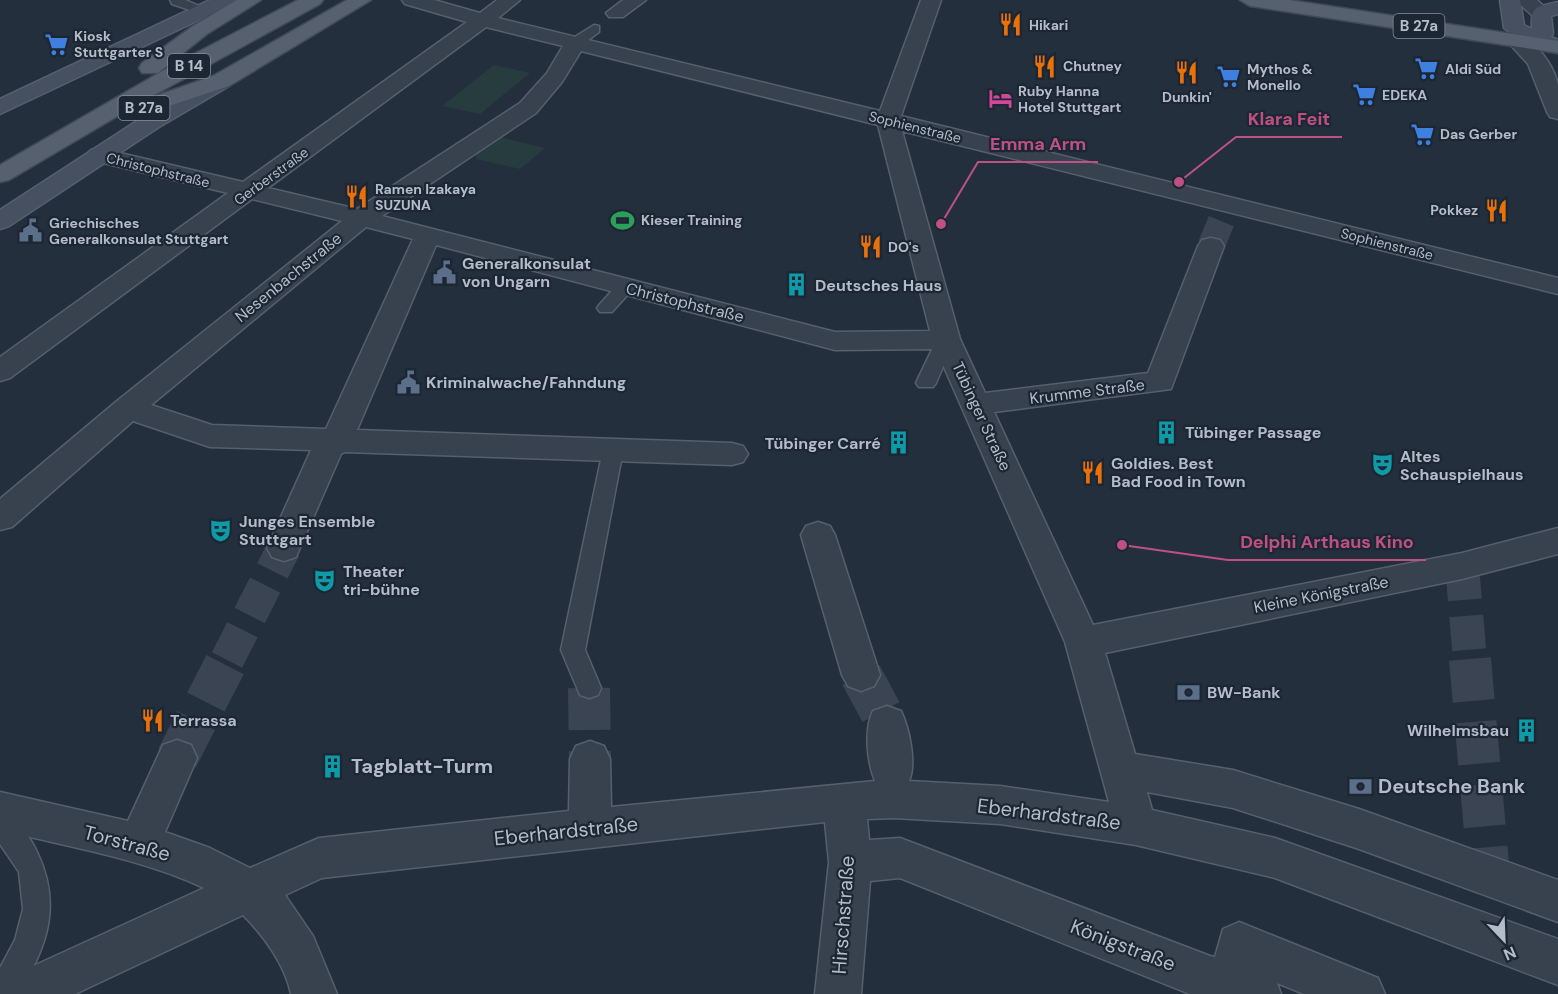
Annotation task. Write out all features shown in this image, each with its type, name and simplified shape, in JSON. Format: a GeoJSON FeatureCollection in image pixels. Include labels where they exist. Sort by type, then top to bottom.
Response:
{"type":"FeatureCollection","features":[{"type":"Feature","properties":{"kind":"main road"},"geometry":{"type":"LineString","coordinates":[[150,68],[200,30],[251,0]]}},
{"type":"Feature","properties":{"kind":"main road","name":"B 14"},"geometry":{"type":"LineString","coordinates":[[0,153],[150,68],[281,0]]}},
{"type":"Feature","properties":{"kind":"main road","name":"B 14"},"geometry":{"type":"LineString","coordinates":[[0,175],[67,135],[313,0]]}},
{"type":"Feature","properties":{"kind":"main road","name":"B 27a"},"geometry":{"type":"LineString","coordinates":[[67,135],[221,81],[361,0]]}},
{"type":"Feature","properties":{"kind":"main road","name":"B 27a"},"geometry":{"type":"LineString","coordinates":[[1250,0],[1542,32]]}},
{"type":"Feature","properties":{"kind":"main road","name":"B 27a"},"geometry":{"type":"LineString","coordinates":[[1330,0],[1542,32]]}},
{"type":"Feature","properties":{"kind":"street"},"geometry":{"type":"LineString","coordinates":[[0,107],[226,0]]}},
{"type":"Feature","properties":{"kind":"street","name":"Sophienstraße"},"geometry":{"type":"LineString","coordinates":[[412,0],[483,20],[888,120],[1225,211],[1558,286]]}},
{"type":"Feature","properties":{"kind":"street","name":"Gerberstraße"},"geometry":{"type":"LineString","coordinates":[[0,371],[510,0]]}},
{"type":"Feature","properties":{"kind":"street"},"geometry":{"type":"LineString","coordinates":[[888,120],[931,0]]}},
{"type":"Feature","properties":{"kind":"street"},"geometry":{"type":"LineString","coordinates":[[1510,0],[1542,32]]}},
{"type":"Feature","properties":{"kind":"street"},"geometry":{"type":"LineString","coordinates":[[1525,0],[1542,32],[1538,62],[1558,112]]}},
{"type":"Feature","properties":{"kind":"street","name":"Nesenbachstraße"},"geometry":{"type":"LineString","coordinates":[[0,518],[128,408],[360,218],[528,108],[542,95],[566,61],[575,43]]}},
{"type":"Feature","properties":{"kind":"street"},"geometry":{"type":"LineString","coordinates":[[0,221],[99,155],[221,81]]}},
{"type":"Feature","properties":{"kind":"street","name":"Tübinger Straße"},"geometry":{"type":"LineString","coordinates":[[888,120],[946,339],[978,404],[1083,642],[1136,826]]}},
{"type":"Feature","properties":{"kind":"street","name":"Christophstraße"},"geometry":{"type":"LineString","coordinates":[[99,155],[360,218],[836,340],[908,342],[946,339]]}},
{"type":"Feature","properties":{"kind":"street"},"geometry":{"type":"LineString","coordinates":[[284,548],[328,448],[336,442],[427,236]]}},
{"type":"Feature","properties":{"kind":"street","name":"Krumme Straße"},"geometry":{"type":"LineString","coordinates":[[978,404],[1160,382],[1211,246]]}},
{"type":"Feature","properties":{"kind":"street"},"geometry":{"type":"LineString","coordinates":[[128,408],[210,436],[732,454]]}},
{"type":"Feature","properties":{"kind":"street"},"geometry":{"type":"LineString","coordinates":[[818,535],[861,675]]}},
{"type":"Feature","properties":{"kind":"street","name":"Kleine Königstraße"},"geometry":{"type":"LineString","coordinates":[[1083,642],[1462,566],[1558,541]]}},
{"type":"Feature","properties":{"kind":"street"},"geometry":{"type":"LineString","coordinates":[[887,723],[892,773]]}},
{"type":"Feature","properties":{"kind":"street"},"geometry":{"type":"LineString","coordinates":[[138,845],[177,758]]}},
{"type":"Feature","properties":{"kind":"street"},"geometry":{"type":"LineString","coordinates":[[590,759],[590,828]]}},
{"type":"Feature","properties":{"kind":"street"},"geometry":{"type":"LineString","coordinates":[[1120,769],[1233,789],[1359,829],[1558,900]]}},
{"type":"Feature","properties":{"kind":"street","name":"Eberhardstraße"},"geometry":{"type":"LineString","coordinates":[[23,994],[319,858],[844,801],[894,799],[1000,805],[1136,826]]}},
{"type":"Feature","properties":{"kind":"street","name":"Hirschstraße"},"geometry":{"type":"LineString","coordinates":[[838,994],[850,862],[844,801]]}},
{"type":"Feature","properties":{"kind":"street","name":"Torstraße"},"geometry":{"type":"LineString","coordinates":[[0,811],[168,853],[213,870],[248,891],[269,910],[291,940],[311,980],[314,994]]}},
{"type":"Feature","properties":{"kind":"street"},"geometry":{"type":"LineString","coordinates":[[1136,826],[1275,858],[1558,962]]}},
{"type":"Feature","properties":{"kind":"street","name":"Königstraße"},"geometry":{"type":"LineString","coordinates":[[850,862],[900,858],[1210,979],[1247,989],[1239,945],[1362,994]]}},
{"type":"Feature","properties":{"kind":"lane"},"geometry":{"type":"LineString","coordinates":[[176,1],[203,10]]}},
{"type":"Feature","properties":{"kind":"lane"},"geometry":{"type":"LineString","coordinates":[[575,43],[594,29]]}},
{"type":"Feature","properties":{"kind":"lane"},"geometry":{"type":"LineString","coordinates":[[606,309],[625,287]]}},
{"type":"Feature","properties":{"kind":"lane"},"geometry":{"type":"LineString","coordinates":[[926,383],[946,339]]}},
{"type":"Feature","properties":{"kind":"lane"},"geometry":{"type":"LineString","coordinates":[[589,688],[573,650],[613,450]]}},
{"type":"Feature","properties":{"kind":"lane"},"geometry":{"type":"LineString","coordinates":[[0,825],[24,853],[37,887],[36,930],[16,971],[0,994]]}},
{"type":"Feature","properties":{"kind":"green space"},"geometry":{"type":"Polygon","coordinates":[[[494,65],[530,73],[480,114],[442,106],[494,65]]]}},
{"type":"Feature","properties":{"kind":"green space"},"geometry":{"type":"Polygon","coordinates":[[[495,136],[545,148],[520,169],[476,159],[476,150],[495,136]]]}},
{"type":"Feature","properties":{"kind":"tunnel"},"geometry":{"type":"LineString","coordinates":[[1211,246],[1223,217]]}},
{"type":"Feature","properties":{"kind":"tunnel"},"geometry":{"type":"LineString","coordinates":[[227,660],[284,548]]}},
{"type":"Feature","properties":{"kind":"tunnel"},"geometry":{"type":"LineString","coordinates":[[1462,566],[1470,660]]}},
{"type":"Feature","properties":{"kind":"tunnel"},"geometry":{"type":"LineString","coordinates":[[177,758],[228,659]]}},
{"type":"Feature","properties":{"kind":"tunnel"},"geometry":{"type":"LineString","coordinates":[[1470,659],[1489,876]]}},
{"type":"Feature","properties":{"kind":"tunnel"},"geometry":{"type":"LineString","coordinates":[[861,675],[887,723]]}},
{"type":"Feature","properties":{"kind":"tunnel"},"geometry":{"type":"LineString","coordinates":[[589,688],[590,759]]}},
{"type":"Feature","properties":{"kind":"place","name":"Hikari"},"geometry":{"type":"Point","coordinates":[1011,25]}},
{"type":"Feature","properties":{"kind":"place","name":"Kiosk Stuttgarter S"},"geometry":{"type":"Point","coordinates":[56,44]}},
{"type":"Feature","properties":{"kind":"place","name":"Chutney"},"geometry":{"type":"Point","coordinates":[1045,66]}},
{"type":"Feature","properties":{"kind":"place","name":"Aldi Süd"},"geometry":{"type":"Point","coordinates":[1427,69]}},
{"type":"Feature","properties":{"kind":"place","name":"Dunkin'"},"geometry":{"type":"Point","coordinates":[1187,73]}},
{"type":"Feature","properties":{"kind":"place","name":"Mythos & Monello"},"geometry":{"type":"Point","coordinates":[1229,77]}},
{"type":"Feature","properties":{"kind":"place","name":"EDEKA"},"geometry":{"type":"Point","coordinates":[1364,95]}},
{"type":"Feature","properties":{"kind":"place","name":"Ruby Hanna Hotel Stuttgart"},"geometry":{"type":"Point","coordinates":[1000,99]}},
{"type":"Feature","properties":{"kind":"place","name":"Das Gerber"},"geometry":{"type":"Point","coordinates":[1422,134]}},
{"type":"Feature","properties":{"kind":"place","name":"Klara Feit"},"geometry":{"type":"Point","coordinates":[1179,182]}},
{"type":"Feature","properties":{"kind":"place","name":"Ramen Izakaya SUZUNA"},"geometry":{"type":"Point","coordinates":[357,197]}},
{"type":"Feature","properties":{"kind":"place","name":"Pokkez"},"geometry":{"type":"Point","coordinates":[1496,210]}},
{"type":"Feature","properties":{"kind":"place","name":"Kieser Training"},"geometry":{"type":"Point","coordinates":[623,220]}},
{"type":"Feature","properties":{"kind":"place","name":"Emma Arm"},"geometry":{"type":"Point","coordinates":[941,224]}},
{"type":"Feature","properties":{"kind":"place","name":"Griechisches Generalkonsulat Stuttgart"},"geometry":{"type":"Point","coordinates":[31,231]}},
{"type":"Feature","properties":{"kind":"place","name":"DO's"},"geometry":{"type":"Point","coordinates":[870,247]}},
{"type":"Feature","properties":{"kind":"place","name":"Generalkonsulat von Ungarn"},"geometry":{"type":"Point","coordinates":[444,272]}},
{"type":"Feature","properties":{"kind":"place","name":"Deutsches Haus"},"geometry":{"type":"Point","coordinates":[797,285]}},
{"type":"Feature","properties":{"kind":"place","name":"Kriminalwache/Fahndung"},"geometry":{"type":"Point","coordinates":[408,382]}},
{"type":"Feature","properties":{"kind":"place","name":"Tübinger Passage"},"geometry":{"type":"Point","coordinates":[1167,432]}},
{"type":"Feature","properties":{"kind":"place","name":"Tübinger Carré"},"geometry":{"type":"Point","coordinates":[899,443]}},
{"type":"Feature","properties":{"kind":"place","name":"Altes Schauspielhaus"},"geometry":{"type":"Point","coordinates":[1382,465]}},
{"type":"Feature","properties":{"kind":"place","name":"Goldies. Best Bad Food in Town"},"geometry":{"type":"Point","coordinates":[1093,472]}},
{"type":"Feature","properties":{"kind":"place","name":"Junges Ensemble Stuttgart"},"geometry":{"type":"Point","coordinates":[221,530]}},
{"type":"Feature","properties":{"kind":"place","name":"Delphi Arthaus Kino"},"geometry":{"type":"Point","coordinates":[1122,545]}},
{"type":"Feature","properties":{"kind":"place","name":"Theater tri-bühne"},"geometry":{"type":"Point","coordinates":[325,580]}},
{"type":"Feature","properties":{"kind":"place","name":"BW-Bank"},"geometry":{"type":"Point","coordinates":[1189,692]}},
{"type":"Feature","properties":{"kind":"place","name":"Terrassa"},"geometry":{"type":"Point","coordinates":[152,720]}},
{"type":"Feature","properties":{"kind":"place","name":"Wilhelmsbau"},"geometry":{"type":"Point","coordinates":[1527,730]}},
{"type":"Feature","properties":{"kind":"place","name":"Tagblatt-Turm"},"geometry":{"type":"Point","coordinates":[333,766]}},
{"type":"Feature","properties":{"kind":"place","name":"Deutsche Bank"},"geometry":{"type":"Point","coordinates":[1360,786]}}]}
